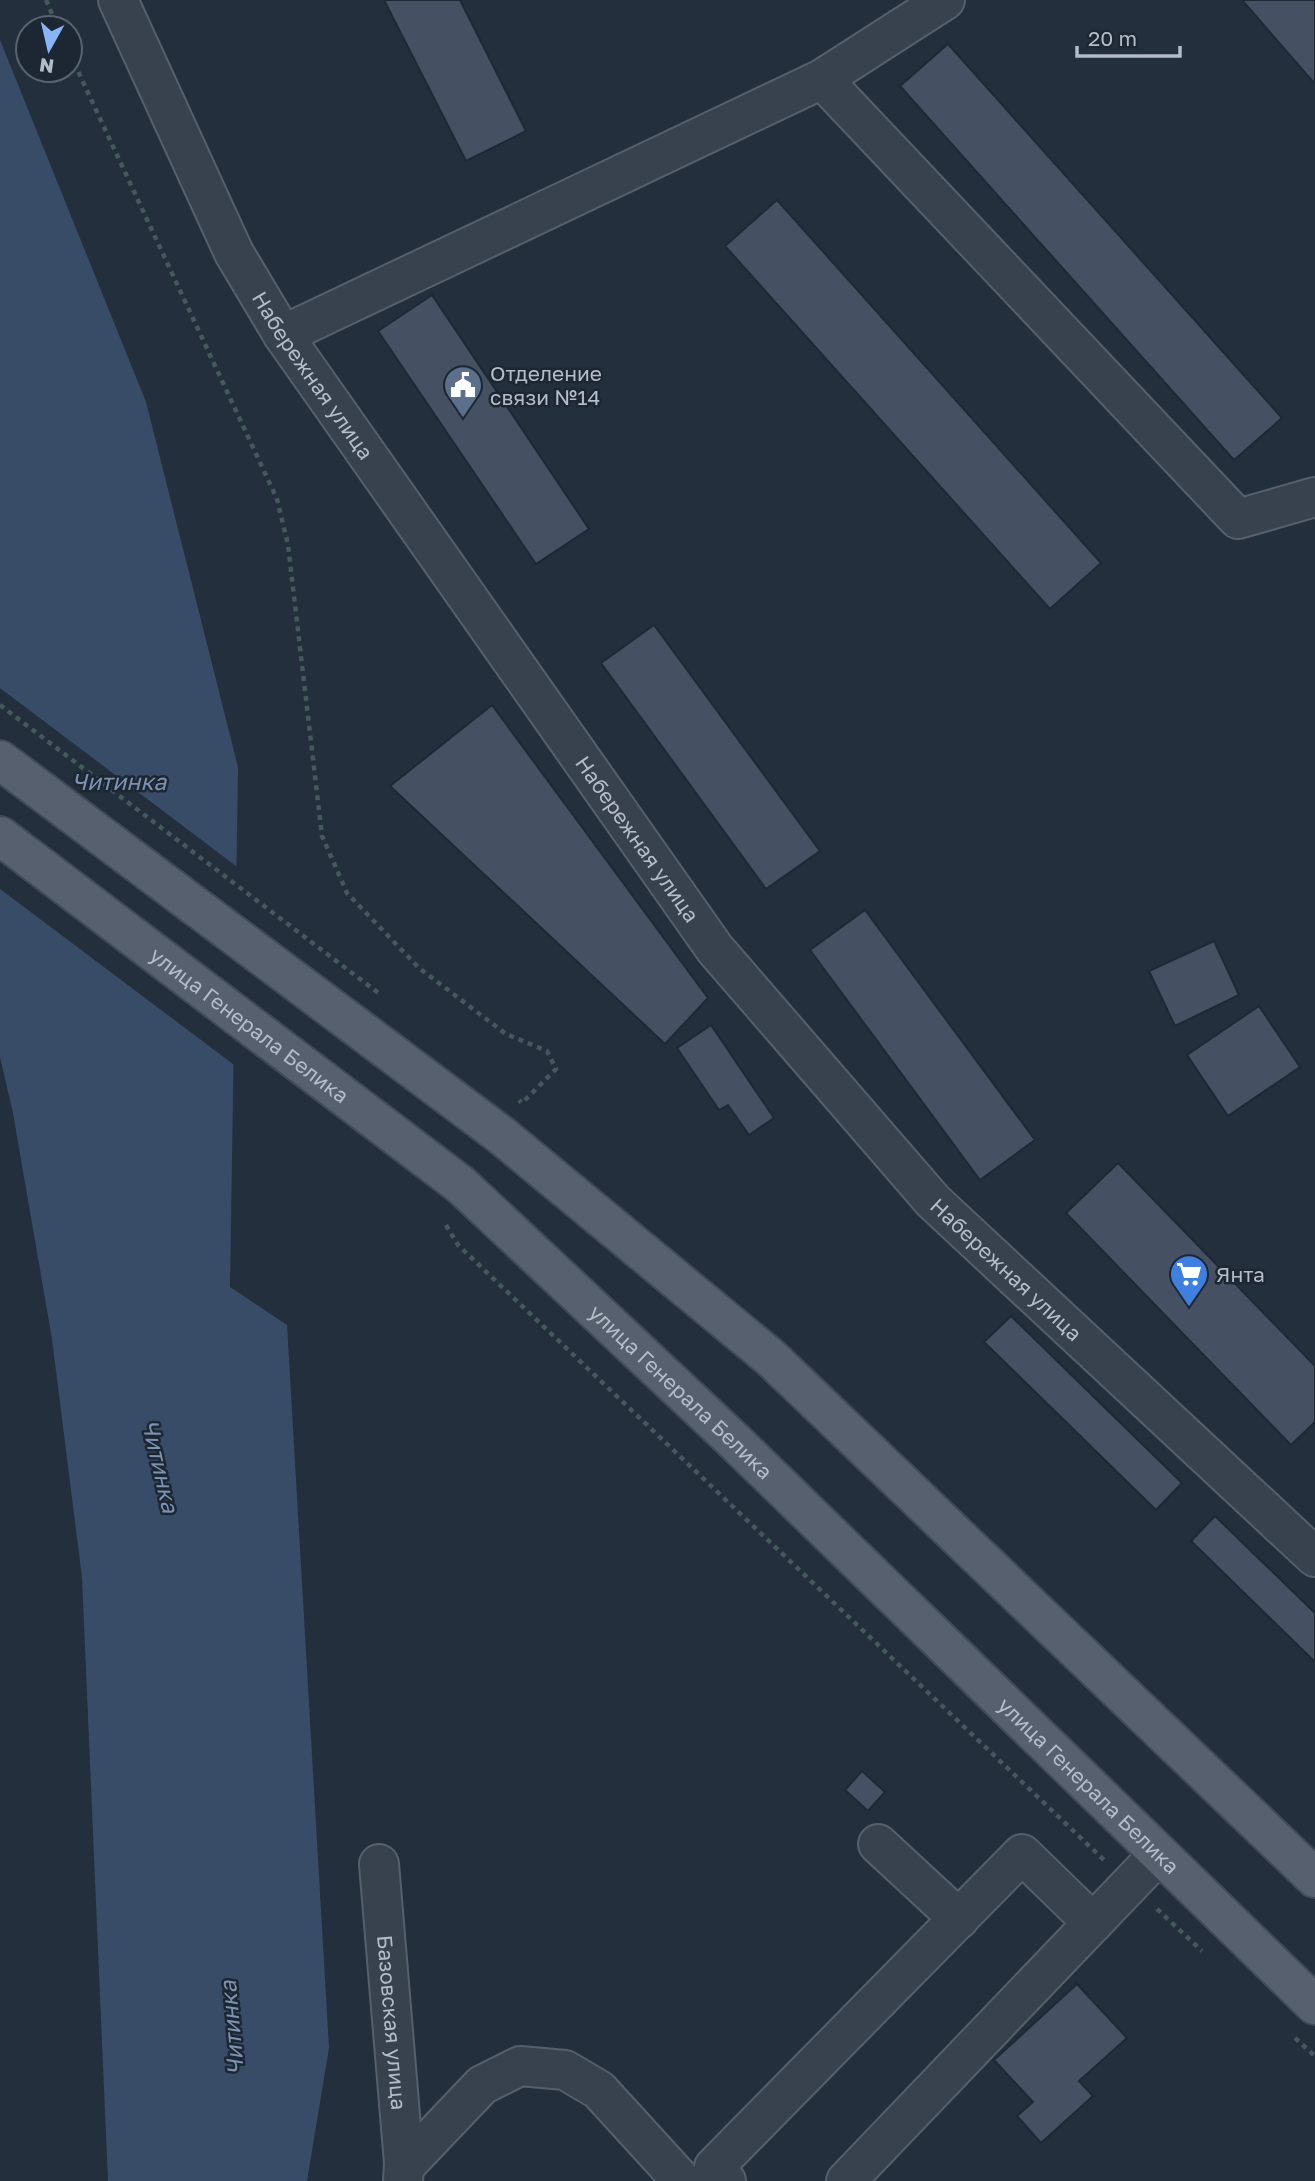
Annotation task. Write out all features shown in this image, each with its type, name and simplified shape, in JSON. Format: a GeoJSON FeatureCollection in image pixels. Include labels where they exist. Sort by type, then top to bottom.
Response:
{"type":"FeatureCollection","features":[{"type":"Feature","properties":{"kind":"main road"},"geometry":{"type":"LineString","coordinates":[[0,760],[501,1135],[771,1358],[1315,1878]]}},
{"type":"Feature","properties":{"kind":"main road","name":"улица Генерала Белика"},"geometry":{"type":"LineString","coordinates":[[0,836],[450,1199],[730,1437],[1315,2005]]}},
{"type":"Feature","properties":{"kind":"street","name":"Набережная улица"},"geometry":{"type":"LineString","coordinates":[[118,0],[234,253],[283,335],[715,949],[933,1201],[1315,1557]]}},
{"type":"Feature","properties":{"kind":"street"},"geometry":{"type":"LineString","coordinates":[[283,335],[822,79],[945,0]]}},
{"type":"Feature","properties":{"kind":"street"},"geometry":{"type":"LineString","coordinates":[[822,79],[1238,519],[1315,498]]}},
{"type":"Feature","properties":{"kind":"street"},"geometry":{"type":"LineString","coordinates":[[878,1844],[959,1919]]}},
{"type":"Feature","properties":{"kind":"street"},"geometry":{"type":"LineString","coordinates":[[726,2181],[714,2167],[1022,1854],[1093,1923]]}},
{"type":"Feature","properties":{"kind":"street"},"geometry":{"type":"LineString","coordinates":[[846,2181],[1158,1854]]}},
{"type":"Feature","properties":{"kind":"street","name":"Базовская улица"},"geometry":{"type":"LineString","coordinates":[[379,1864],[403,2174]]}},
{"type":"Feature","properties":{"kind":"street"},"geometry":{"type":"LineString","coordinates":[[403,2174],[482,2085],[520,2066],[565,2070],[599,2091],[682,2181]]}},
{"type":"Feature","properties":{"kind":"path"},"geometry":{"type":"LineString","coordinates":[[84,84],[277,499],[288,545],[322,836],[347,893],[419,968],[506,1034],[547,1051],[556,1069],[522,1102],[511,1094]]}},
{"type":"Feature","properties":{"kind":"path"},"geometry":{"type":"LineString","coordinates":[[0,705],[389,1001]]}},
{"type":"Feature","properties":{"kind":"path"},"geometry":{"type":"LineString","coordinates":[[450,1199],[458,1245],[1208,1956]]}},
{"type":"Feature","properties":{"kind":"path"},"geometry":{"type":"LineString","coordinates":[[1286,2029],[1315,2056]]}},
{"type":"Feature","properties":{"kind":"water","name":"Читинка"},"geometry":{"type":"Polygon","coordinates":[[[0,40],[14,75],[14,84],[18,84],[146,402],[238,767],[230,1287],[287,1325],[329,2048],[307,2181],[108,2181],[82,1577],[52,1339],[13,1113],[0,1057],[0,40]]]}},
{"type":"Feature","properties":{"kind":"pier"},"geometry":{"type":"Polygon","coordinates":[[[0,688],[240,869],[237,1067],[0,889],[0,688]]]}},
{"type":"Feature","properties":{"kind":"building"},"geometry":{"type":"Polygon","coordinates":[[[384,0],[460,0],[526,131],[466,161],[384,0]]]}},
{"type":"Feature","properties":{"kind":"building"},"geometry":{"type":"Polygon","coordinates":[[[1242,0],[1315,0],[1315,84],[1242,0]]]}},
{"type":"Feature","properties":{"kind":"building"},"geometry":{"type":"Polygon","coordinates":[[[948,44],[1282,418],[1234,460],[900,86],[948,44]]]}},
{"type":"Feature","properties":{"kind":"building"},"geometry":{"type":"Polygon","coordinates":[[[777,200],[1101,563],[1050,609],[725,246],[777,200]]]}},
{"type":"Feature","properties":{"kind":"building"},"geometry":{"type":"Polygon","coordinates":[[[432,295],[589,529],[536,564],[378,331],[432,295]]]}},
{"type":"Feature","properties":{"kind":"building"},"geometry":{"type":"Polygon","coordinates":[[[654,625],[820,851],[766,889],[601,663],[654,625]]]}},
{"type":"Feature","properties":{"kind":"building"},"geometry":{"type":"Polygon","coordinates":[[[492,705],[708,998],[665,1044],[390,786],[492,705]]]}},
{"type":"Feature","properties":{"kind":"building"},"geometry":{"type":"Polygon","coordinates":[[[865,910],[1035,1140],[980,1180],[810,950],[865,910]]]}},
{"type":"Feature","properties":{"kind":"building"},"geometry":{"type":"Polygon","coordinates":[[[1214,941],[1239,995],[1175,1026],[1149,971],[1214,941]]]}},
{"type":"Feature","properties":{"kind":"building"},"geometry":{"type":"Polygon","coordinates":[[[1259,1006],[1300,1067],[1228,1116],[1187,1055],[1259,1006]]]}},
{"type":"Feature","properties":{"kind":"building"},"geometry":{"type":"Polygon","coordinates":[[[711,1025],[774,1118],[749,1135],[728,1105],[719,1110],[677,1048],[711,1025]]]}},
{"type":"Feature","properties":{"kind":"building"},"geometry":{"type":"Polygon","coordinates":[[[1118,1163],[1315,1366],[1315,1422],[1291,1445],[1066,1213],[1118,1163]]]}},
{"type":"Feature","properties":{"kind":"building"},"geometry":{"type":"Polygon","coordinates":[[[1011,1316],[1182,1483],[1156,1510],[984,1342],[1011,1316]]]}},
{"type":"Feature","properties":{"kind":"building"},"geometry":{"type":"Polygon","coordinates":[[[1215,1516],[1315,1613],[1315,1662],[1191,1541],[1215,1516]]]}},
{"type":"Feature","properties":{"kind":"building"},"geometry":{"type":"Polygon","coordinates":[[[862,1771],[885,1792],[868,1811],[845,1790],[862,1771]]]}},
{"type":"Feature","properties":{"kind":"building"},"geometry":{"type":"Polygon","coordinates":[[[1077,1984],[1127,2038],[1079,2081],[1093,2096],[1041,2143],[1017,2116],[1033,2102],[994,2060],[1077,1984]]]}},
{"type":"Feature","properties":{"kind":"place","name":"Отделение связи №14"},"geometry":{"type":"Point","coordinates":[463,419]}},
{"type":"Feature","properties":{"kind":"place","name":"Янта"},"geometry":{"type":"Point","coordinates":[1189,1308]}}]}
